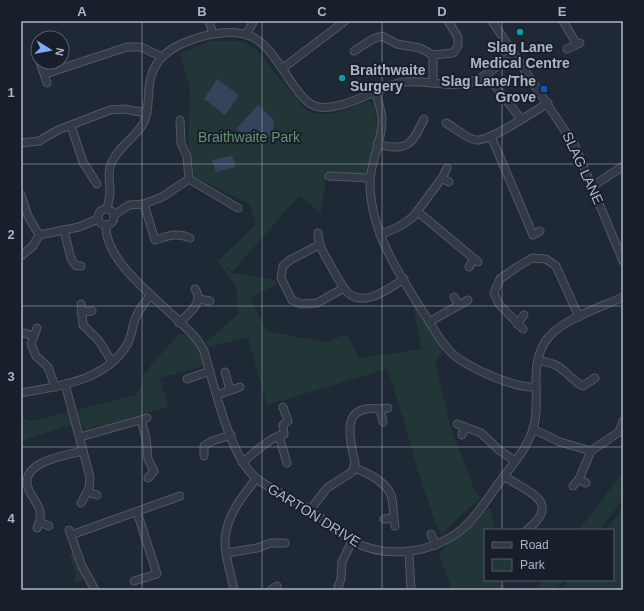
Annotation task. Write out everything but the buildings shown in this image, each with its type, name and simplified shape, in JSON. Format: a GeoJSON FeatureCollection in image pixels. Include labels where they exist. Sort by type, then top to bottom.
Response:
{"type":"FeatureCollection","features":[{"type":"Feature","properties":{"kind":"street"},"geometry":{"type":"LineString","coordinates":[[209,21],[213,34]]}},
{"type":"Feature","properties":{"kind":"street"},"geometry":{"type":"LineString","coordinates":[[246,34],[254,21]]}},
{"type":"Feature","properties":{"kind":"street"},"geometry":{"type":"LineString","coordinates":[[283,68],[345,21]]}},
{"type":"Feature","properties":{"kind":"street"},"geometry":{"type":"LineString","coordinates":[[354,51],[365,49],[373,40],[382,36],[397,44],[420,48],[433,55],[453,53],[458,46],[458,37],[448,21]]}},
{"type":"Feature","properties":{"kind":"street","name":"SLAG LANE"},"geometry":{"type":"LineString","coordinates":[[492,21],[513,54],[548,103],[575,146],[620,247],[623,261]]}},
{"type":"Feature","properties":{"kind":"street"},"geometry":{"type":"LineString","coordinates":[[563,21],[578,43],[567,49]]}},
{"type":"Feature","properties":{"kind":"street"},"geometry":{"type":"LineString","coordinates":[[107,209],[110,190],[108,178],[110,165],[120,148],[142,126],[147,113],[150,82],[162,57],[180,44],[213,34],[231,31],[246,34],[267,47],[304,98],[318,107],[330,107],[404,83],[421,81],[451,84],[478,80],[513,54]]}},
{"type":"Feature","properties":{"kind":"street"},"geometry":{"type":"LineString","coordinates":[[44,74],[126,47],[146,49],[162,57]]}},
{"type":"Feature","properties":{"kind":"street"},"geometry":{"type":"LineString","coordinates":[[433,55],[434,82]]}},
{"type":"Feature","properties":{"kind":"street"},"geometry":{"type":"LineString","coordinates":[[43,70],[47,83]]}},
{"type":"Feature","properties":{"kind":"street"},"geometry":{"type":"LineString","coordinates":[[493,83],[521,119]]}},
{"type":"Feature","properties":{"kind":"street"},"geometry":{"type":"LineString","coordinates":[[375,92],[382,118],[378,144],[372,159],[370,178],[372,211],[380,235],[404,279],[443,344],[458,358],[474,367],[521,386],[536,387]]}},
{"type":"Feature","properties":{"kind":"street"},"geometry":{"type":"LineString","coordinates":[[494,97],[500,92]]}},
{"type":"Feature","properties":{"kind":"street"},"geometry":{"type":"LineString","coordinates":[[446,123],[475,140],[480,140],[491,136],[548,103]]}},
{"type":"Feature","properties":{"kind":"street"},"geometry":{"type":"LineString","coordinates":[[21,143],[38,141],[52,133],[117,109],[147,113]]}},
{"type":"Feature","properties":{"kind":"street"},"geometry":{"type":"LineString","coordinates":[[180,120],[181,143],[188,157],[189,179]]}},
{"type":"Feature","properties":{"kind":"street"},"geometry":{"type":"LineString","coordinates":[[454,128],[458,121]]}},
{"type":"Feature","properties":{"kind":"street"},"geometry":{"type":"LineString","coordinates":[[378,144],[396,148],[405,146],[414,139],[421,122]]}},
{"type":"Feature","properties":{"kind":"street"},"geometry":{"type":"LineString","coordinates":[[71,126],[83,162],[97,184]]}},
{"type":"Feature","properties":{"kind":"street"},"geometry":{"type":"LineString","coordinates":[[491,136],[533,235],[540,231]]}},
{"type":"Feature","properties":{"kind":"street"},"geometry":{"type":"LineString","coordinates":[[593,186],[623,166]]}},
{"type":"Feature","properties":{"kind":"street"},"geometry":{"type":"LineString","coordinates":[[380,235],[405,223],[418,212],[442,178],[447,168]]}},
{"type":"Feature","properties":{"kind":"street"},"geometry":{"type":"LineString","coordinates":[[330,176],[343,174],[370,178]]}},
{"type":"Feature","properties":{"kind":"street"},"geometry":{"type":"LineString","coordinates":[[442,178],[449,182]]}},
{"type":"Feature","properties":{"kind":"street"},"geometry":{"type":"LineString","coordinates":[[98,219],[101,223],[106,225],[112,222],[114,215],[129,205],[144,204],[162,197],[189,179]]}},
{"type":"Feature","properties":{"kind":"street"},"geometry":{"type":"LineString","coordinates":[[189,179],[238,208]]}},
{"type":"Feature","properties":{"kind":"street"},"geometry":{"type":"LineString","coordinates":[[21,195],[28,216],[39,235]]}},
{"type":"Feature","properties":{"kind":"street"},"geometry":{"type":"LineString","coordinates":[[144,204],[155,240],[174,234],[182,234],[190,238]]}},
{"type":"Feature","properties":{"kind":"street"},"geometry":{"type":"LineString","coordinates":[[98,219],[100,211],[107,209],[111,210],[114,215]]}},
{"type":"Feature","properties":{"kind":"street"},"geometry":{"type":"LineString","coordinates":[[418,212],[476,261],[469,267]]}},
{"type":"Feature","properties":{"kind":"street"},"geometry":{"type":"LineString","coordinates":[[39,235],[79,227],[98,219]]}},
{"type":"Feature","properties":{"kind":"street","name":"GARTON DRIVE"},"geometry":{"type":"LineString","coordinates":[[106,225],[107,238],[117,258],[128,274],[198,341],[242,462],[256,479],[310,510],[352,541],[373,549],[409,552],[436,545],[451,537],[471,521],[515,461],[525,446],[533,429],[537,404],[536,387],[538,360],[542,348],[550,336],[556,330],[579,317],[623,297]]}},
{"type":"Feature","properties":{"kind":"street"},"geometry":{"type":"LineString","coordinates":[[64,230],[71,259],[77,268]]}},
{"type":"Feature","properties":{"kind":"street"},"geometry":{"type":"LineString","coordinates":[[318,233],[319,245],[344,288],[353,296],[369,298],[404,279]]}},
{"type":"Feature","properties":{"kind":"street"},"geometry":{"type":"LineString","coordinates":[[21,256],[33,246],[39,235]]}},
{"type":"Feature","properties":{"kind":"street"},"geometry":{"type":"LineString","coordinates":[[319,245],[290,260],[283,266],[282,278],[292,300],[301,304],[317,303],[344,288]]}},
{"type":"Feature","properties":{"kind":"street"},"geometry":{"type":"LineString","coordinates":[[523,329],[496,301],[495,288],[500,279],[528,260],[537,257],[546,259],[556,266],[579,317]]}},
{"type":"Feature","properties":{"kind":"street"},"geometry":{"type":"LineString","coordinates":[[179,323],[195,307],[198,299],[195,289]]}},
{"type":"Feature","properties":{"kind":"street"},"geometry":{"type":"LineString","coordinates":[[21,393],[55,387],[93,376],[112,362],[128,344],[136,316],[151,295]]}},
{"type":"Feature","properties":{"kind":"street"},"geometry":{"type":"LineString","coordinates":[[454,297],[459,305]]}},
{"type":"Feature","properties":{"kind":"street"},"geometry":{"type":"LineString","coordinates":[[198,299],[210,301]]}},
{"type":"Feature","properties":{"kind":"street"},"geometry":{"type":"LineString","coordinates":[[429,322],[468,300]]}},
{"type":"Feature","properties":{"kind":"street"},"geometry":{"type":"LineString","coordinates":[[92,311],[81,308],[83,325],[86,330],[99,341],[112,362]]}},
{"type":"Feature","properties":{"kind":"street"},"geometry":{"type":"LineString","coordinates":[[517,324],[524,315]]}},
{"type":"Feature","properties":{"kind":"street"},"geometry":{"type":"LineString","coordinates":[[37,328],[31,344],[36,356],[48,366],[55,387]]}},
{"type":"Feature","properties":{"kind":"street"},"geometry":{"type":"LineString","coordinates":[[24,333],[33,336]]}},
{"type":"Feature","properties":{"kind":"street"},"geometry":{"type":"LineString","coordinates":[[538,360],[557,365],[568,373],[581,389],[595,378]]}},
{"type":"Feature","properties":{"kind":"street"},"geometry":{"type":"LineString","coordinates":[[196,385],[190,378],[210,371]]}},
{"type":"Feature","properties":{"kind":"street"},"geometry":{"type":"LineString","coordinates":[[225,372],[230,390]]}},
{"type":"Feature","properties":{"kind":"street"},"geometry":{"type":"LineString","coordinates":[[65,384],[90,477],[88,492],[81,503]]}},
{"type":"Feature","properties":{"kind":"street"},"geometry":{"type":"LineString","coordinates":[[217,395],[240,387]]}},
{"type":"Feature","properties":{"kind":"street"},"geometry":{"type":"LineString","coordinates":[[242,462],[257,452],[268,440],[284,434],[283,425],[288,421],[283,407]]}},
{"type":"Feature","properties":{"kind":"street"},"geometry":{"type":"LineString","coordinates":[[310,510],[322,492],[348,476],[354,468],[356,463],[349,431],[350,421],[360,411],[388,408]]}},
{"type":"Feature","properties":{"kind":"street"},"geometry":{"type":"LineString","coordinates":[[380,409],[384,422]]}},
{"type":"Feature","properties":{"kind":"street"},"geometry":{"type":"LineString","coordinates":[[80,437],[144,419],[147,455],[157,473],[148,478]]}},
{"type":"Feature","properties":{"kind":"street"},"geometry":{"type":"LineString","coordinates":[[573,486],[579,479],[592,451],[619,432],[623,421]]}},
{"type":"Feature","properties":{"kind":"street"},"geometry":{"type":"LineString","coordinates":[[457,424],[481,433],[499,450],[515,461]]}},
{"type":"Feature","properties":{"kind":"street"},"geometry":{"type":"LineString","coordinates":[[462,436],[465,427]]}},
{"type":"Feature","properties":{"kind":"street"},"geometry":{"type":"LineString","coordinates":[[533,429],[560,442],[592,451]]}},
{"type":"Feature","properties":{"kind":"street"},"geometry":{"type":"LineString","coordinates":[[197,444],[204,446],[212,441],[231,435]]}},
{"type":"Feature","properties":{"kind":"street"},"geometry":{"type":"LineString","coordinates":[[279,436],[287,462]]}},
{"type":"Feature","properties":{"kind":"street"},"geometry":{"type":"LineString","coordinates":[[204,446],[204,456]]}},
{"type":"Feature","properties":{"kind":"street"},"geometry":{"type":"LineString","coordinates":[[49,526],[39,525],[39,506],[31,494],[28,486],[30,473],[36,466],[44,461],[83,451]]}},
{"type":"Feature","properties":{"kind":"street"},"geometry":{"type":"LineString","coordinates":[[354,468],[367,474],[386,488],[391,496],[395,526]]}},
{"type":"Feature","properties":{"kind":"street"},"geometry":{"type":"LineString","coordinates":[[504,476],[536,495],[542,502],[543,510],[541,517],[528,529]]}},
{"type":"Feature","properties":{"kind":"street"},"geometry":{"type":"LineString","coordinates":[[234,590],[225,533],[231,515],[240,498],[256,479]]}},
{"type":"Feature","properties":{"kind":"street"},"geometry":{"type":"LineString","coordinates":[[579,479],[586,483]]}},
{"type":"Feature","properties":{"kind":"street"},"geometry":{"type":"LineString","coordinates":[[88,492],[97,495]]}},
{"type":"Feature","properties":{"kind":"street"},"geometry":{"type":"LineString","coordinates":[[95,590],[82,566],[70,532],[137,512],[180,496]]}},
{"type":"Feature","properties":{"kind":"street"},"geometry":{"type":"LineString","coordinates":[[134,582],[157,574],[137,512]]}},
{"type":"Feature","properties":{"kind":"street"},"geometry":{"type":"LineString","coordinates":[[384,520],[393,518]]}},
{"type":"Feature","properties":{"kind":"street"},"geometry":{"type":"LineString","coordinates":[[431,534],[436,545]]}},
{"type":"Feature","properties":{"kind":"street"},"geometry":{"type":"LineString","coordinates":[[337,590],[341,579],[342,562],[352,541]]}},
{"type":"Feature","properties":{"kind":"street"},"geometry":{"type":"LineString","coordinates":[[227,553],[258,548],[271,543],[285,542]]}},
{"type":"Feature","properties":{"kind":"street"},"geometry":{"type":"LineString","coordinates":[[409,552],[411,590]]}},
{"type":"Feature","properties":{"kind":"green space","name":"Braithwaite Park"},"geometry":{"type":"Polygon","coordinates":[[[210,41],[241,41],[256,49],[304,108],[312,112],[328,114],[368,101],[375,106],[377,136],[368,174],[327,174],[321,213],[299,196],[233,271],[225,267],[233,273],[275,280],[277,284],[250,298],[267,331],[324,342],[347,334],[359,358],[421,349],[414,309],[417,307],[443,351],[435,361],[450,425],[475,491],[481,497],[441,535],[419,474],[387,369],[267,405],[248,338],[208,347],[206,342],[238,314],[236,286],[217,261],[256,225],[250,205],[195,177],[188,144],[190,88],[180,54],[210,41]]]}},
{"type":"Feature","properties":{"kind":"green space"},"geometry":{"type":"Polygon","coordinates":[[[180,333],[198,341],[208,365],[160,378],[168,407],[85,430],[80,423],[21,441],[21,418],[32,421],[136,395],[142,383],[144,373],[147,373],[151,365],[180,333]]]}},
{"type":"Feature","properties":{"kind":"green space"},"geometry":{"type":"Polygon","coordinates":[[[623,472],[623,499],[601,529],[580,529],[623,472]]]}},
{"type":"Feature","properties":{"kind":"green space"},"geometry":{"type":"Polygon","coordinates":[[[490,507],[495,529],[484,529],[484,581],[500,581],[505,590],[452,590],[439,553],[490,507]]]}},
{"type":"Feature","properties":{"kind":"green space"},"geometry":{"type":"Polygon","coordinates":[[[623,507],[623,590],[561,590],[567,581],[614,581],[614,529],[607,529],[623,507]]]}},
{"type":"Feature","properties":{"kind":"green space"},"geometry":{"type":"Polygon","coordinates":[[[74,553],[83,576],[83,580],[79,582],[75,581],[73,578],[77,576],[69,555],[74,553]]]}},
{"type":"Feature","properties":{"kind":"green space"},"geometry":{"type":"Polygon","coordinates":[[[541,581],[562,581],[556,590],[534,590],[541,581]]]}},
{"type":"Feature","properties":{"kind":"water"},"geometry":{"type":"Polygon","coordinates":[[[217,79],[239,95],[225,115],[204,99],[217,79]]]}},
{"type":"Feature","properties":{"kind":"water"},"geometry":{"type":"Polygon","coordinates":[[[258,105],[274,120],[273,134],[260,144],[236,129],[258,105]]]}},
{"type":"Feature","properties":{"kind":"water"},"geometry":{"type":"Polygon","coordinates":[[[232,156],[236,167],[216,172],[212,160],[232,156]]]}},
{"type":"Feature","properties":{"kind":"place","name":"Slag Lane Medical Centre"},"geometry":{"type":"Point","coordinates":[520,32]}},
{"type":"Feature","properties":{"kind":"place","name":"Braithwaite Surgery"},"geometry":{"type":"Point","coordinates":[342,78]}},
{"type":"Feature","properties":{"kind":"place","name":"Slag Lane/The Grove"},"geometry":{"type":"Point","coordinates":[544,89]}}]}
